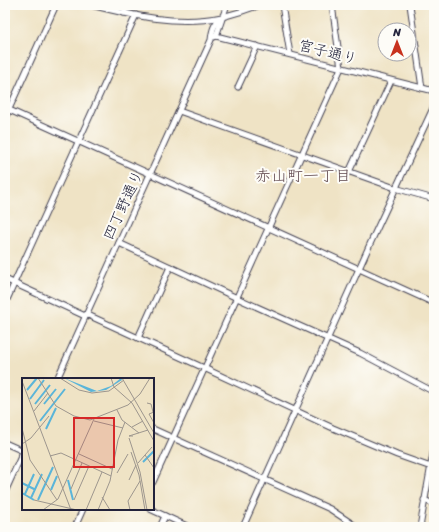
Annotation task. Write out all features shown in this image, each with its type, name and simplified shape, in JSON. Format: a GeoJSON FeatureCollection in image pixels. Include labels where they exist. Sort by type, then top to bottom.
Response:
{"type":"FeatureCollection","features":[{"type":"Feature","properties":{"kind":"street"},"geometry":{"type":"LineString","coordinates":[[5,118],[7,108],[56,5]]}},
{"type":"Feature","properties":{"kind":"street"},"geometry":{"type":"LineString","coordinates":[[92,5],[136,16],[178,20],[197,20],[222,17],[260,5]]}},
{"type":"Feature","properties":{"kind":"street"},"geometry":{"type":"LineString","coordinates":[[124,13],[126,5]]}},
{"type":"Feature","properties":{"kind":"street","name":"四丁野通り"},"geometry":{"type":"LineString","coordinates":[[211,40],[216,36],[227,5]]}},
{"type":"Feature","properties":{"kind":"street"},"geometry":{"type":"LineString","coordinates":[[282,5],[290,54]]}},
{"type":"Feature","properties":{"kind":"street"},"geometry":{"type":"LineString","coordinates":[[154,480],[341,68],[332,5]]}},
{"type":"Feature","properties":{"kind":"street"},"geometry":{"type":"LineString","coordinates":[[410,5],[422,88]]}},
{"type":"Feature","properties":{"kind":"street"},"geometry":{"type":"LineString","coordinates":[[5,304],[136,16]]}},
{"type":"Feature","properties":{"kind":"street","name":"四丁野通り"},"geometry":{"type":"LineString","coordinates":[[57,378],[211,40],[216,21],[222,17]]}},
{"type":"Feature","properties":{"kind":"street","name":"宮子通り"},"geometry":{"type":"LineString","coordinates":[[216,36],[434,91]]}},
{"type":"Feature","properties":{"kind":"street"},"geometry":{"type":"LineString","coordinates":[[238,87],[257,46]]}},
{"type":"Feature","properties":{"kind":"street"},"geometry":{"type":"LineString","coordinates":[[349,172],[392,81]]}},
{"type":"Feature","properties":{"kind":"street"},"geometry":{"type":"LineString","coordinates":[[243,527],[395,188],[434,106]]}},
{"type":"Feature","properties":{"kind":"street"},"geometry":{"type":"LineString","coordinates":[[7,108],[434,303]]}},
{"type":"Feature","properties":{"kind":"street"},"geometry":{"type":"LineString","coordinates":[[179,110],[395,188],[433,197]]}},
{"type":"Feature","properties":{"kind":"street"},"geometry":{"type":"LineString","coordinates":[[119,243],[360,354],[434,392]]}},
{"type":"Feature","properties":{"kind":"street"},"geometry":{"type":"LineString","coordinates":[[138,338],[170,267]]}},
{"type":"Feature","properties":{"kind":"street"},"geometry":{"type":"LineString","coordinates":[[5,279],[85,316],[88,315],[333,428],[396,455],[430,467]]}},
{"type":"Feature","properties":{"kind":"street"},"geometry":{"type":"LineString","coordinates":[[154,429],[330,509],[357,527]]}},
{"type":"Feature","properties":{"kind":"street"},"geometry":{"type":"LineString","coordinates":[[5,443],[22,452]]}},
{"type":"Feature","properties":{"kind":"street"},"geometry":{"type":"LineString","coordinates":[[420,527],[434,448]]}},
{"type":"Feature","properties":{"kind":"street"},"geometry":{"type":"LineString","coordinates":[[5,492],[22,454]]}},
{"type":"Feature","properties":{"kind":"street"},"geometry":{"type":"LineString","coordinates":[[424,500],[434,504]]}},
{"type":"Feature","properties":{"kind":"street"},"geometry":{"type":"LineString","coordinates":[[75,527],[83,510]]}},
{"type":"Feature","properties":{"kind":"street"},"geometry":{"type":"LineString","coordinates":[[152,510],[189,527]]}},
{"type":"Feature","properties":{"kind":"street"},"geometry":{"type":"LineString","coordinates":[[160,527],[165,516]]}},
{"type":"Feature","properties":{"kind":"district","name":"赤山町一丁目"},"geometry":{"type":"Point","coordinates":[303,175]}}]}
